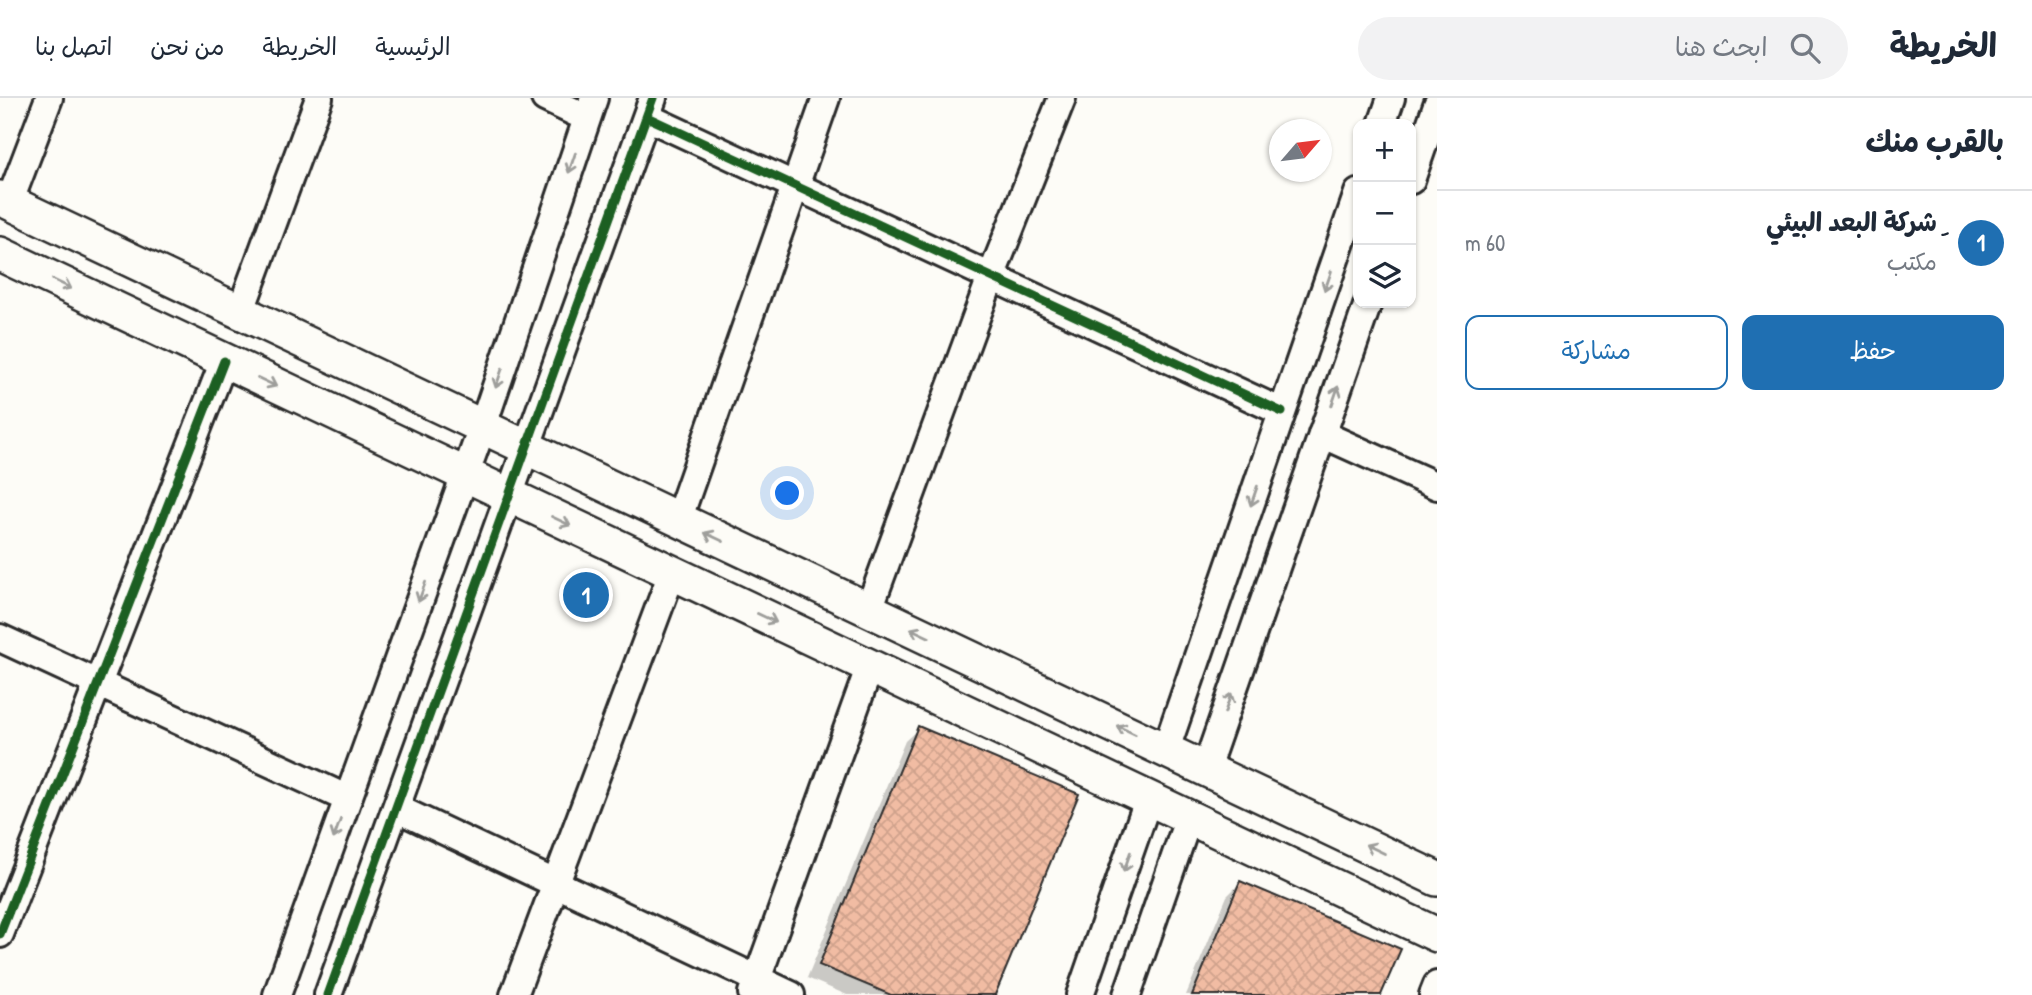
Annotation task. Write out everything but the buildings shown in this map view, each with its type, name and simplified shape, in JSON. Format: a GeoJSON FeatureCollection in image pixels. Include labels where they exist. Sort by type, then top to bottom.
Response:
{"type":"FeatureCollection","features":[{"type":"Feature","properties":{"kind":"main road"},"geometry":{"type":"LineString","coordinates":[[4,200],[1437,878]]}},
{"type":"Feature","properties":{"kind":"main road"},"geometry":{"type":"LineString","coordinates":[[1,259],[224,361],[1437,935]]}},
{"type":"Feature","properties":{"kind":"street"},"geometry":{"type":"LineString","coordinates":[[4,200],[49,98]]}},
{"type":"Feature","properties":{"kind":"street"},"geometry":{"type":"LineString","coordinates":[[240,313],[319,98]]}},
{"type":"Feature","properties":{"kind":"street"},"geometry":{"type":"LineString","coordinates":[[277,995],[482,428],[590,108],[545,98]]}},
{"type":"Feature","properties":{"kind":"street"},"geometry":{"type":"LineString","coordinates":[[678,520],[826,98]]}},
{"type":"Feature","properties":{"kind":"street"},"geometry":{"type":"LineString","coordinates":[[869,610],[991,277],[1062,98]]}},
{"type":"Feature","properties":{"kind":"street"},"geometry":{"type":"LineString","coordinates":[[1384,119],[1391,98]]}},
{"type":"Feature","properties":{"kind":"street"},"geometry":{"type":"LineString","coordinates":[[1416,166],[1437,105]]}},
{"type":"Feature","properties":{"kind":"street"},"geometry":{"type":"LineString","coordinates":[[328,995],[650,107],[794,185],[1282,412]]}},
{"type":"Feature","properties":{"kind":"street"},"geometry":{"type":"LineString","coordinates":[[1166,749],[1353,207]]}},
{"type":"Feature","properties":{"kind":"street"},"geometry":{"type":"LineString","coordinates":[[1206,768],[1366,308]]}},
{"type":"Feature","properties":{"kind":"street"},"geometry":{"type":"LineString","coordinates":[[0,934],[224,361]]}},
{"type":"Feature","properties":{"kind":"street"},"geometry":{"type":"LineString","coordinates":[[1322,435],[1437,486]]}},
{"type":"Feature","properties":{"kind":"street"},"geometry":{"type":"LineString","coordinates":[[514,995],[672,573]]}},
{"type":"Feature","properties":{"kind":"street"},"geometry":{"type":"LineString","coordinates":[[0,638],[348,799]]}},
{"type":"Feature","properties":{"kind":"street"},"geometry":{"type":"LineString","coordinates":[[754,987],[870,666]]}},
{"type":"Feature","properties":{"kind":"street"},"geometry":{"type":"LineString","coordinates":[[1080,995],[1149,797]]}},
{"type":"Feature","properties":{"kind":"street"},"geometry":{"type":"LineString","coordinates":[[396,808],[556,884],[754,987],[791,995]]}},
{"type":"Feature","properties":{"kind":"street"},"geometry":{"type":"LineString","coordinates":[[1127,995],[1189,817]]}},
{"type":"Feature","properties":{"kind":"street"},"geometry":{"type":"LineString","coordinates":[[1433,995],[1437,985]]}},
{"type":"Feature","properties":{"kind":"cycle path"},"geometry":{"type":"LineString","coordinates":[[328,995],[653,98]]}},
{"type":"Feature","properties":{"kind":"cycle path"},"geometry":{"type":"LineString","coordinates":[[647,117],[1282,412]]}},
{"type":"Feature","properties":{"kind":"cycle path"},"geometry":{"type":"LineString","coordinates":[[0,934],[224,361]]}},
{"type":"Feature","properties":{"kind":"place","name":"ِشركة البعد البيئي"},"geometry":{"type":"Point","coordinates":[586,595]}}]}
